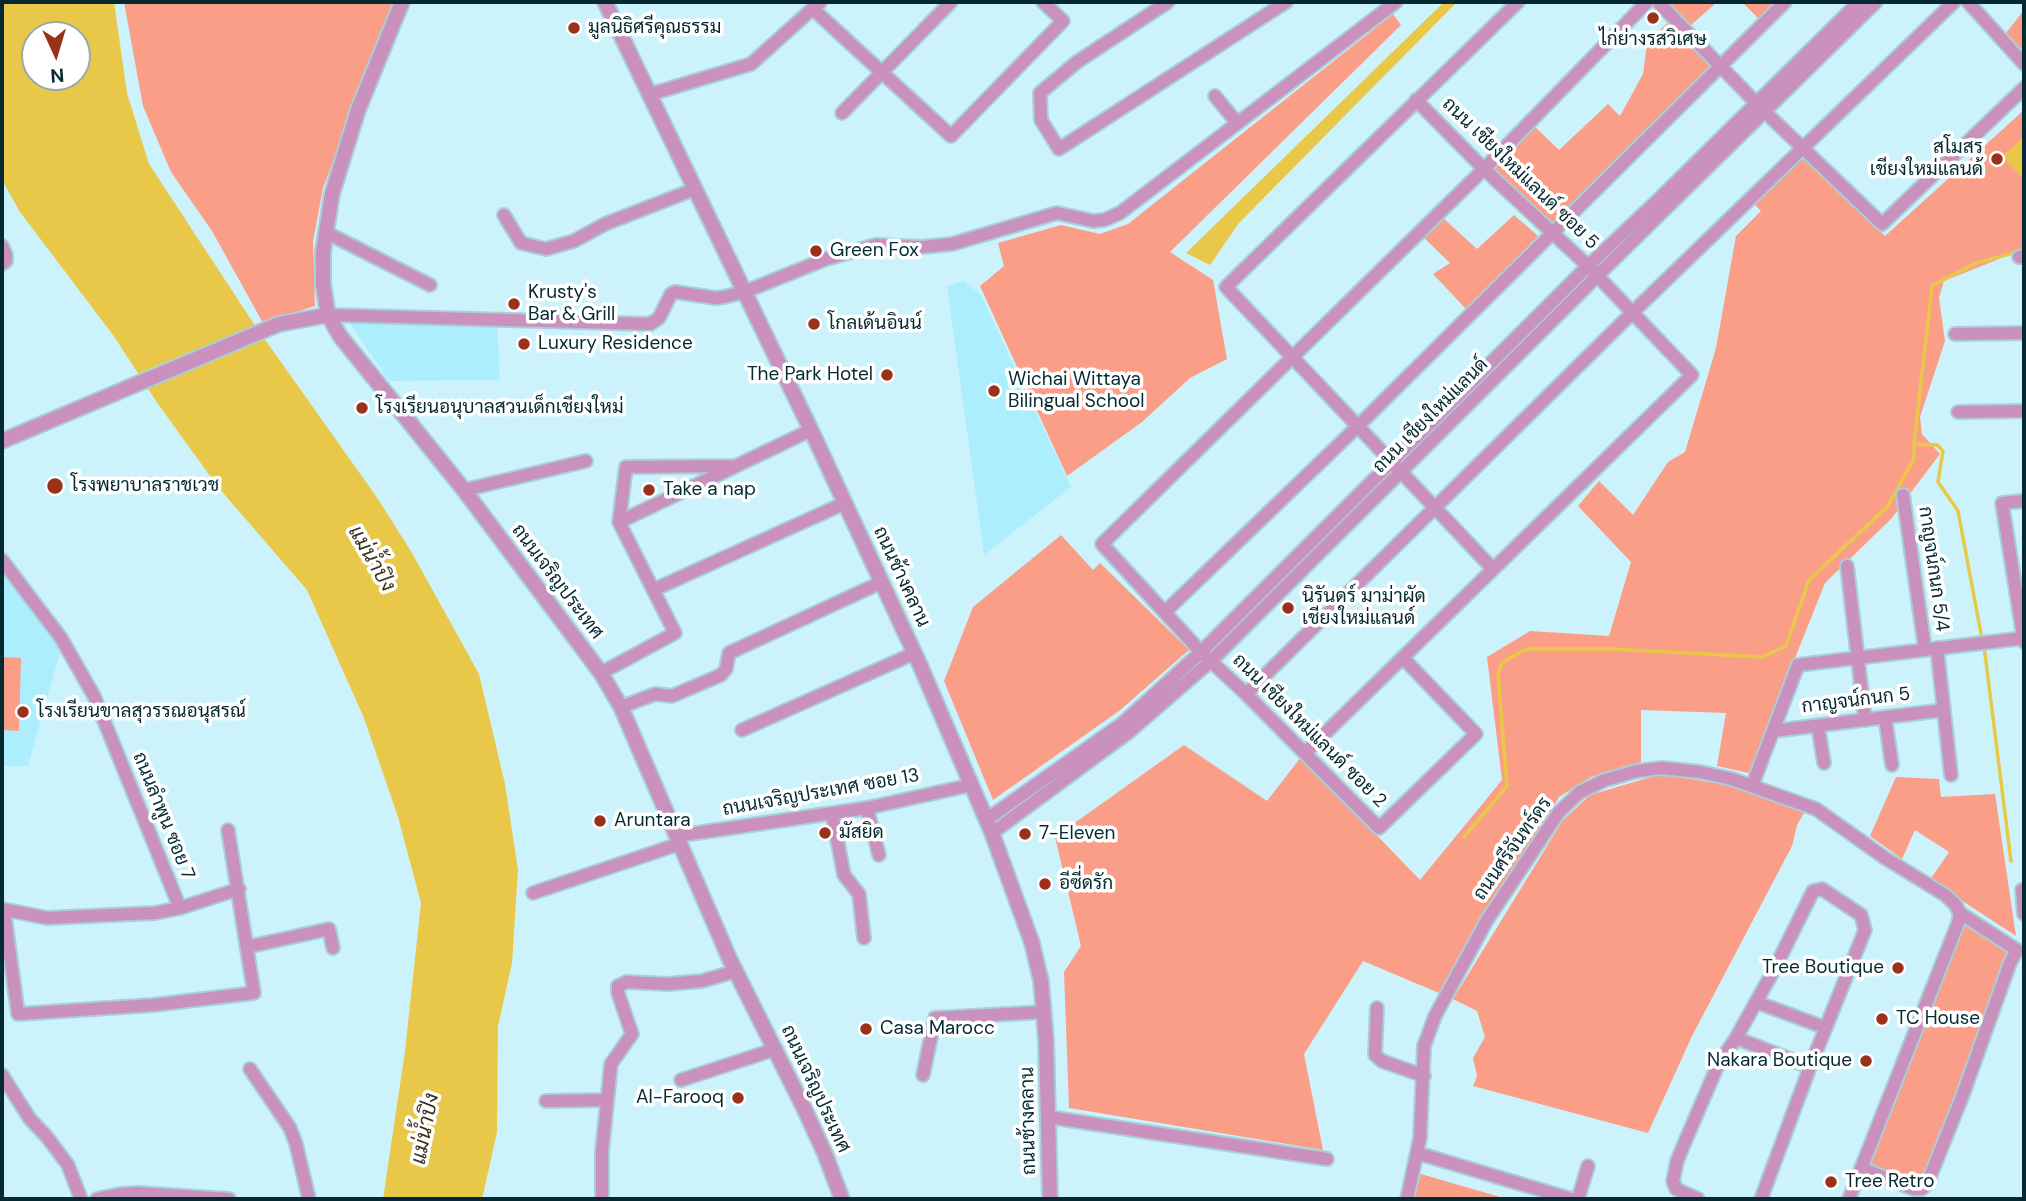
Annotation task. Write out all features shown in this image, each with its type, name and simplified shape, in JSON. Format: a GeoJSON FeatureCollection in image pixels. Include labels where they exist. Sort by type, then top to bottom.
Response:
{"type":"FeatureCollection","features":[{"type":"Feature","properties":{"kind":"street","name":"ถนนเจริญประเทศ"},"geometry":{"type":"LineString","coordinates":[[402,2],[358,110],[332,194],[323,251],[327,315],[340,336],[464,490],[601,673],[621,707],[736,971],[825,1154],[842,1199]]}},
{"type":"Feature","properties":{"kind":"street","name":"ถนนช้างคลาน"},"geometry":{"type":"LineString","coordinates":[[605,2],[882,582],[989,826],[1032,943],[1041,981],[1050,1199]]}},
{"type":"Feature","properties":{"kind":"street"},"geometry":{"type":"LineString","coordinates":[[842,113],[951,2]]}},
{"type":"Feature","properties":{"kind":"street"},"geometry":{"type":"LineString","coordinates":[[651,94],[751,64],[817,5],[883,73],[951,135],[1063,21],[1043,2]]}},
{"type":"Feature","properties":{"kind":"street"},"geometry":{"type":"LineString","coordinates":[[1168,2],[1077,62],[1040,93],[1041,120],[1059,149],[1286,2]]}},
{"type":"Feature","properties":{"kind":"street"},"geometry":{"type":"LineString","coordinates":[[2,441],[279,324],[327,315],[650,324],[659,318],[671,294],[675,292],[716,298],[744,292],[826,259],[876,245],[922,247],[952,244],[1058,213],[1093,221],[1104,220],[1120,213],[1396,2]]}},
{"type":"Feature","properties":{"kind":"street"},"geometry":{"type":"LineString","coordinates":[[1305,753],[1493,569],[1226,287],[1518,2]]}},
{"type":"Feature","properties":{"kind":"street"},"geometry":{"type":"LineString","coordinates":[[1293,359],[1647,2]]}},
{"type":"Feature","properties":{"kind":"street"},"geometry":{"type":"LineString","coordinates":[[1658,2],[1760,107],[1882,224],[2024,88]]}},
{"type":"Feature","properties":{"kind":"street"},"geometry":{"type":"LineString","coordinates":[[1165,612],[1357,427],[1785,2]]}},
{"type":"Feature","properties":{"kind":"street","name":"ถนน เชียงใหม่แลนด์"},"geometry":{"type":"LineString","coordinates":[[1760,107],[1859,2]]}},
{"type":"Feature","properties":{"kind":"street","name":"ถนน เชียงใหม่แลนด์"},"geometry":{"type":"LineString","coordinates":[[1206,657],[1391,462],[1760,107],[1876,2]]}},
{"type":"Feature","properties":{"kind":"street"},"geometry":{"type":"LineString","coordinates":[[1246,694],[1632,313],[1954,2]]}},
{"type":"Feature","properties":{"kind":"street"},"geometry":{"type":"LineString","coordinates":[[1968,2],[2024,64]]}},
{"type":"Feature","properties":{"kind":"street"},"geometry":{"type":"LineString","coordinates":[[1215,96],[1237,123]]}},
{"type":"Feature","properties":{"kind":"street","name":"ถนน เชียงใหม่แลนด์ ซอย 5"},"geometry":{"type":"LineString","coordinates":[[1416,100],[1484,169],[1592,271],[1692,375],[1493,569]]}},
{"type":"Feature","properties":{"kind":"street"},"geometry":{"type":"LineString","coordinates":[[504,215],[521,243],[546,249],[574,241],[605,224],[695,188]]}},
{"type":"Feature","properties":{"kind":"street"},"geometry":{"type":"LineString","coordinates":[[326,232],[430,285]]}},
{"type":"Feature","properties":{"kind":"street"},"geometry":{"type":"LineString","coordinates":[[2,246],[6,255],[6,261],[2,264]]}},
{"type":"Feature","properties":{"kind":"street","name":"ถนน เชียงใหม่แลนด์"},"geometry":{"type":"LineString","coordinates":[[989,826],[1129,732],[1401,473],[1592,271]]}},
{"type":"Feature","properties":{"kind":"street"},"geometry":{"type":"LineString","coordinates":[[1955,334],[2024,333]]}},
{"type":"Feature","properties":{"kind":"street","name":"ถนน เชียงใหม่แลนด์ ซอย 2"},"geometry":{"type":"LineString","coordinates":[[1293,359],[1102,544],[1206,657],[1380,828],[1476,734],[1403,658]]}},
{"type":"Feature","properties":{"kind":"street"},"geometry":{"type":"LineString","coordinates":[[1958,412],[2024,411]]}},
{"type":"Feature","properties":{"kind":"street"},"geometry":{"type":"LineString","coordinates":[[619,522],[811,430]]}},
{"type":"Feature","properties":{"kind":"street"},"geometry":{"type":"LineString","coordinates":[[464,490],[586,461]]}},
{"type":"Feature","properties":{"kind":"street"},"geometry":{"type":"LineString","coordinates":[[601,673],[675,633],[619,522],[626,467],[735,466]]}},
{"type":"Feature","properties":{"kind":"street","name":"กาญจน์กนก 5/4"},"geometry":{"type":"LineString","coordinates":[[1903,495],[1944,710],[1951,775]]}},
{"type":"Feature","properties":{"kind":"street"},"geometry":{"type":"LineString","coordinates":[[1752,786],[1798,665],[2024,639],[2018,567],[2003,503],[2024,501]]}},
{"type":"Feature","properties":{"kind":"street"},"geometry":{"type":"LineString","coordinates":[[653,590],[845,503]]}},
{"type":"Feature","properties":{"kind":"street","name":"ถนนลำพูน ซอย 7"},"geometry":{"type":"LineString","coordinates":[[2,560],[47,617],[94,696],[180,908]]}},
{"type":"Feature","properties":{"kind":"street"},"geometry":{"type":"LineString","coordinates":[[1847,566],[1865,720]]}},
{"type":"Feature","properties":{"kind":"street"},"geometry":{"type":"LineString","coordinates":[[621,707],[652,694],[676,694],[721,675],[726,669],[729,653],[882,582]]}},
{"type":"Feature","properties":{"kind":"street"},"geometry":{"type":"LineString","coordinates":[[742,730],[915,653]]}},
{"type":"Feature","properties":{"kind":"street","name":"กาญจน์กนก 5"},"geometry":{"type":"LineString","coordinates":[[1773,732],[1944,710]]}},
{"type":"Feature","properties":{"kind":"street"},"geometry":{"type":"LineString","coordinates":[[1885,717],[1892,765]]}},
{"type":"Feature","properties":{"kind":"street"},"geometry":{"type":"LineString","coordinates":[[1818,726],[1824,763]]}},
{"type":"Feature","properties":{"kind":"street","name":"ถนนศรีจันทร์ดร"},"geometry":{"type":"LineString","coordinates":[[1407,1199],[1420,1138],[1424,1046],[1435,1016],[1487,920],[1559,812],[1580,792],[1605,780],[1637,771],[1662,768],[1700,772],[1752,786],[1816,809],[1885,858],[1945,895],[1960,913],[2021,950]]}},
{"type":"Feature","properties":{"kind":"street","name":"ถนนเจริญประเทศ ซอย 13"},"geometry":{"type":"LineString","coordinates":[[533,892],[678,840],[867,808],[971,785]]}},
{"type":"Feature","properties":{"kind":"street"},"geometry":{"type":"LineString","coordinates":[[867,808],[878,855]]}},
{"type":"Feature","properties":{"kind":"street"},"geometry":{"type":"LineString","coordinates":[[832,813],[844,875],[859,894],[864,938]]}},
{"type":"Feature","properties":{"kind":"street"},"geometry":{"type":"LineString","coordinates":[[228,830],[239,889],[254,993],[153,1005],[18,1014],[3,910],[47,918],[155,914],[239,889]]}},
{"type":"Feature","properties":{"kind":"street"},"geometry":{"type":"LineString","coordinates":[[1699,1199],[1676,1189],[1673,1175],[1718,1065],[1756,1002],[1813,891],[1822,889],[1861,915],[1865,930],[1761,1199]]}},
{"type":"Feature","properties":{"kind":"street"},"geometry":{"type":"LineString","coordinates":[[2022,890],[2024,914]]}},
{"type":"Feature","properties":{"kind":"street"},"geometry":{"type":"LineString","coordinates":[[1849,1199],[1960,913]]}},
{"type":"Feature","properties":{"kind":"street"},"geometry":{"type":"LineString","coordinates":[[247,947],[329,929],[333,948]]}},
{"type":"Feature","properties":{"kind":"street"},"geometry":{"type":"LineString","coordinates":[[1861,1168],[1916,1190],[1927,1184],[1962,1097],[2010,963],[2021,950]]}},
{"type":"Feature","properties":{"kind":"street"},"geometry":{"type":"LineString","coordinates":[[602,1198],[602,1151],[612,1059],[632,1034],[618,986],[628,982],[668,984],[702,981],[736,971]]}},
{"type":"Feature","properties":{"kind":"street"},"geometry":{"type":"LineString","coordinates":[[1756,1002],[1826,1028]]}},
{"type":"Feature","properties":{"kind":"street"},"geometry":{"type":"LineString","coordinates":[[1377,1008],[1375,1055],[1382,1061],[1424,1076]]}},
{"type":"Feature","properties":{"kind":"street"},"geometry":{"type":"LineString","coordinates":[[923,1075],[935,1018],[1044,1012]]}},
{"type":"Feature","properties":{"kind":"street"},"geometry":{"type":"LineString","coordinates":[[1736,1038],[1810,1067]]}},
{"type":"Feature","properties":{"kind":"street"},"geometry":{"type":"LineString","coordinates":[[681,1080],[776,1049]]}},
{"type":"Feature","properties":{"kind":"street"},"geometry":{"type":"LineString","coordinates":[[250,1069],[290,1128],[309,1199]]}},
{"type":"Feature","properties":{"kind":"street"},"geometry":{"type":"LineString","coordinates":[[2,1075],[30,1119],[68,1165],[80,1199]]}},
{"type":"Feature","properties":{"kind":"street"},"geometry":{"type":"LineString","coordinates":[[546,1101],[607,1100]]}},
{"type":"Feature","properties":{"kind":"street"},"geometry":{"type":"LineString","coordinates":[[1048,1117],[1326,1159]]}},
{"type":"Feature","properties":{"kind":"street"},"geometry":{"type":"LineString","coordinates":[[1417,1153],[1571,1199]]}},
{"type":"Feature","properties":{"kind":"street"},"geometry":{"type":"LineString","coordinates":[[1578,1199],[1588,1166]]}},
{"type":"Feature","properties":{"kind":"street"},"geometry":{"type":"LineString","coordinates":[[97,1199],[138,1193],[229,1199]]}},
{"type":"Feature","properties":{"kind":"shaded area"},"geometry":{"type":"Polygon","coordinates":[[[124,2],[393,2],[323,188],[313,242],[315,306],[263,323],[212,231],[171,172],[143,106],[124,2]]]}},
{"type":"Feature","properties":{"kind":"shaded area"},"geometry":{"type":"Polygon","coordinates":[[[1666,2],[1717,2],[1690,26],[1666,2]]]}},
{"type":"Feature","properties":{"kind":"shaded area"},"geometry":{"type":"Polygon","coordinates":[[[1742,2],[1778,2],[1760,20],[1742,2]]]}},
{"type":"Feature","properties":{"kind":"shaded area"},"geometry":{"type":"Polygon","coordinates":[[[2024,10],[2024,52],[2006,33],[2024,10]]]}},
{"type":"Feature","properties":{"kind":"shaded area"},"geometry":{"type":"Polygon","coordinates":[[[1393,14],[1401,25],[1170,252],[1213,280],[1227,359],[1190,378],[1142,422],[1067,476],[980,286],[1004,266],[998,243],[1061,225],[1100,234],[1128,224],[1393,14]]]}},
{"type":"Feature","properties":{"kind":"shaded area"},"geometry":{"type":"Polygon","coordinates":[[[1667,23],[1712,65],[1552,227],[1490,169],[1533,125],[1559,150],[1608,104],[1620,116],[1643,74],[1647,44],[1667,23]]]}},
{"type":"Feature","properties":{"kind":"shaded area"},"geometry":{"type":"Polygon","coordinates":[[[2024,110],[2024,249],[1944,281],[1939,298],[1945,341],[1920,417],[1922,434],[1940,454],[1891,519],[1825,583],[1749,773],[1717,766],[1726,713],[1641,710],[1641,762],[1591,777],[1559,797],[1439,993],[1363,961],[1304,1054],[1323,1150],[1069,1108],[1064,972],[1081,946],[1055,837],[1184,745],[1267,801],[1301,757],[1420,880],[1502,780],[1487,657],[1530,631],[1609,636],[1631,562],[1578,506],[1599,481],[1633,515],[1668,462],[1685,452],[1716,348],[1736,236],[1761,211],[1752,202],[1801,154],[1885,236],[2024,110]]]}},
{"type":"Feature","properties":{"kind":"shaded area"},"geometry":{"type":"Polygon","coordinates":[[[1514,215],[1538,236],[1467,310],[1433,274],[1450,263],[1423,237],[1442,217],[1477,249],[1514,215]]]}},
{"type":"Feature","properties":{"kind":"shaded area","name":"Wichai Wittaya Bilingual School"},"geometry":{"type":"Polygon","coordinates":[[[964,281],[981,295],[1071,487],[984,555],[947,286],[964,281]]]}},
{"type":"Feature","properties":{"kind":"shaded area"},"geometry":{"type":"Polygon","coordinates":[[[349,322],[497,325],[500,380],[389,381],[349,322]]]}},
{"type":"Feature","properties":{"kind":"shaded area"},"geometry":{"type":"Polygon","coordinates":[[[1061,535],[1093,570],[1100,563],[1189,650],[1119,711],[993,800],[944,681],[973,607],[1061,535]]]}},
{"type":"Feature","properties":{"kind":"shaded area","name":"โรงเรียนขาลสุวรรณอนุสรณ์"},"geometry":{"type":"Polygon","coordinates":[[[2,574],[5,574],[61,649],[28,766],[2,766],[2,574]]]}},
{"type":"Feature","properties":{"kind":"shaded area"},"geometry":{"type":"Polygon","coordinates":[[[2,657],[21,658],[19,731],[2,730],[2,657]]]}},
{"type":"Feature","properties":{"kind":"shaded area"},"geometry":{"type":"Polygon","coordinates":[[[1661,774],[1733,786],[1804,813],[1797,825],[1792,846],[1692,1036],[1648,1133],[1473,1086],[1477,1076],[1473,1058],[1485,1037],[1477,1011],[1453,999],[1563,820],[1590,795],[1661,774]]]}},
{"type":"Feature","properties":{"kind":"shaded area"},"geometry":{"type":"Polygon","coordinates":[[[1896,777],[1939,779],[1941,797],[1995,794],[2016,936],[1930,880],[1949,852],[1915,830],[1902,859],[1870,836],[1896,777]]]}},
{"type":"Feature","properties":{"kind":"shaded area"},"geometry":{"type":"Polygon","coordinates":[[[1964,921],[1972,922],[2008,954],[1924,1183],[1914,1186],[1867,1166],[1964,921]]]}},
{"type":"Feature","properties":{"kind":"shaded area"},"geometry":{"type":"Polygon","coordinates":[[[1421,1174],[1507,1199],[1414,1199],[1421,1174]]]}},
{"type":"Feature","properties":{"kind":"water","name":"แม่น้ำปิง"},"geometry":{"type":"Polygon","coordinates":[[[2,2],[114,2],[127,93],[149,164],[254,324],[378,499],[412,553],[479,674],[505,784],[518,870],[512,963],[498,1026],[497,1132],[482,1199],[383,1199],[405,1051],[421,903],[398,817],[364,718],[307,590],[218,487],[158,404],[113,335],[20,212],[2,180],[2,2]]]}},
{"type":"Feature","properties":{"kind":"water"},"geometry":{"type":"Polygon","coordinates":[[[1444,2],[1457,2],[1239,223],[1210,265],[1186,253],[1444,2]]]}},
{"type":"Feature","properties":{"kind":"water"},"geometry":{"type":"Polygon","coordinates":[[[2022,138],[2024,141],[2024,179],[2002,157],[2022,138]]]}},
{"type":"Feature","properties":{"kind":"pier"},"geometry":{"type":"Polygon","coordinates":[[[258,324],[268,338],[144,390],[135,375],[258,324]]]}},
{"type":"Feature","properties":{"kind":"waterway"},"geometry":{"type":"LineString","coordinates":[[1464,837],[1507,786],[1498,673],[1502,663],[1513,656],[1527,649],[1612,649],[1762,657],[1786,646],[1809,580],[1887,507],[1914,459],[1932,286],[1976,263],[2024,250]]}},
{"type":"Feature","properties":{"kind":"waterway"},"geometry":{"type":"LineString","coordinates":[[1914,444],[1937,445],[1943,451],[1938,482],[1958,511],[1982,639]]}},
{"type":"Feature","properties":{"kind":"waterway"},"geometry":{"type":"LineString","coordinates":[[1984,646],[2011,861]]}},
{"type":"Feature","properties":{"kind":"place","name":"ไก่ย่างรสวิเศษ"},"geometry":{"type":"Point","coordinates":[1653,18]}},
{"type":"Feature","properties":{"kind":"place","name":"มูลนิธิศรีคุณธรรม"},"geometry":{"type":"Point","coordinates":[574,28]}},
{"type":"Feature","properties":{"kind":"place","name":"สโมสร เชียงใหม่แลนด้"},"geometry":{"type":"Point","coordinates":[1997,159]}},
{"type":"Feature","properties":{"kind":"place","name":"Green Fox"},"geometry":{"type":"Point","coordinates":[816,251]}},
{"type":"Feature","properties":{"kind":"place","name":"Krusty's Bar & Grill"},"geometry":{"type":"Point","coordinates":[514,304]}},
{"type":"Feature","properties":{"kind":"place","name":"โกลเด้นอินน์"},"geometry":{"type":"Point","coordinates":[814,324]}},
{"type":"Feature","properties":{"kind":"place","name":"Luxury Residence"},"geometry":{"type":"Point","coordinates":[524,344]}},
{"type":"Feature","properties":{"kind":"place","name":"The Park Hotel"},"geometry":{"type":"Point","coordinates":[887,375]}},
{"type":"Feature","properties":{"kind":"place","name":"Wichai Wittaya Bilingual School"},"geometry":{"type":"Point","coordinates":[994,391]}},
{"type":"Feature","properties":{"kind":"place","name":"โรงเรียนอนุบาลสวนเด็กเชียงใหม่"},"geometry":{"type":"Point","coordinates":[362,408]}},
{"type":"Feature","properties":{"kind":"place","name":"โรงพยาบาลราชเวช"},"geometry":{"type":"Point","coordinates":[55,486]}},
{"type":"Feature","properties":{"kind":"place","name":"Take a nap"},"geometry":{"type":"Point","coordinates":[649,490]}},
{"type":"Feature","properties":{"kind":"place","name":"นิรันดร์ มาม่าผัด เชียงใหม่แลนด์"},"geometry":{"type":"Point","coordinates":[1288,608]}},
{"type":"Feature","properties":{"kind":"place","name":"โรงเรียนขาลสุวรรณอนุสรณ์"},"geometry":{"type":"Point","coordinates":[23,712]}},
{"type":"Feature","properties":{"kind":"place","name":"Aruntara"},"geometry":{"type":"Point","coordinates":[600,821]}},
{"type":"Feature","properties":{"kind":"place","name":"มัสยิด"},"geometry":{"type":"Point","coordinates":[825,833]}},
{"type":"Feature","properties":{"kind":"place","name":"7-Eleven"},"geometry":{"type":"Point","coordinates":[1025,834]}},
{"type":"Feature","properties":{"kind":"place","name":"อีซี่ดรัก"},"geometry":{"type":"Point","coordinates":[1045,884]}},
{"type":"Feature","properties":{"kind":"place","name":"Tree Boutique"},"geometry":{"type":"Point","coordinates":[1898,968]}},
{"type":"Feature","properties":{"kind":"place","name":"TC House"},"geometry":{"type":"Point","coordinates":[1882,1019]}},
{"type":"Feature","properties":{"kind":"place","name":"Casa Marocc"},"geometry":{"type":"Point","coordinates":[866,1029]}},
{"type":"Feature","properties":{"kind":"place","name":"Nakara Boutique"},"geometry":{"type":"Point","coordinates":[1866,1061]}},
{"type":"Feature","properties":{"kind":"place","name":"Al-Farooq"},"geometry":{"type":"Point","coordinates":[738,1098]}},
{"type":"Feature","properties":{"kind":"place","name":"Tree Retro"},"geometry":{"type":"Point","coordinates":[1831,1182]}}]}
